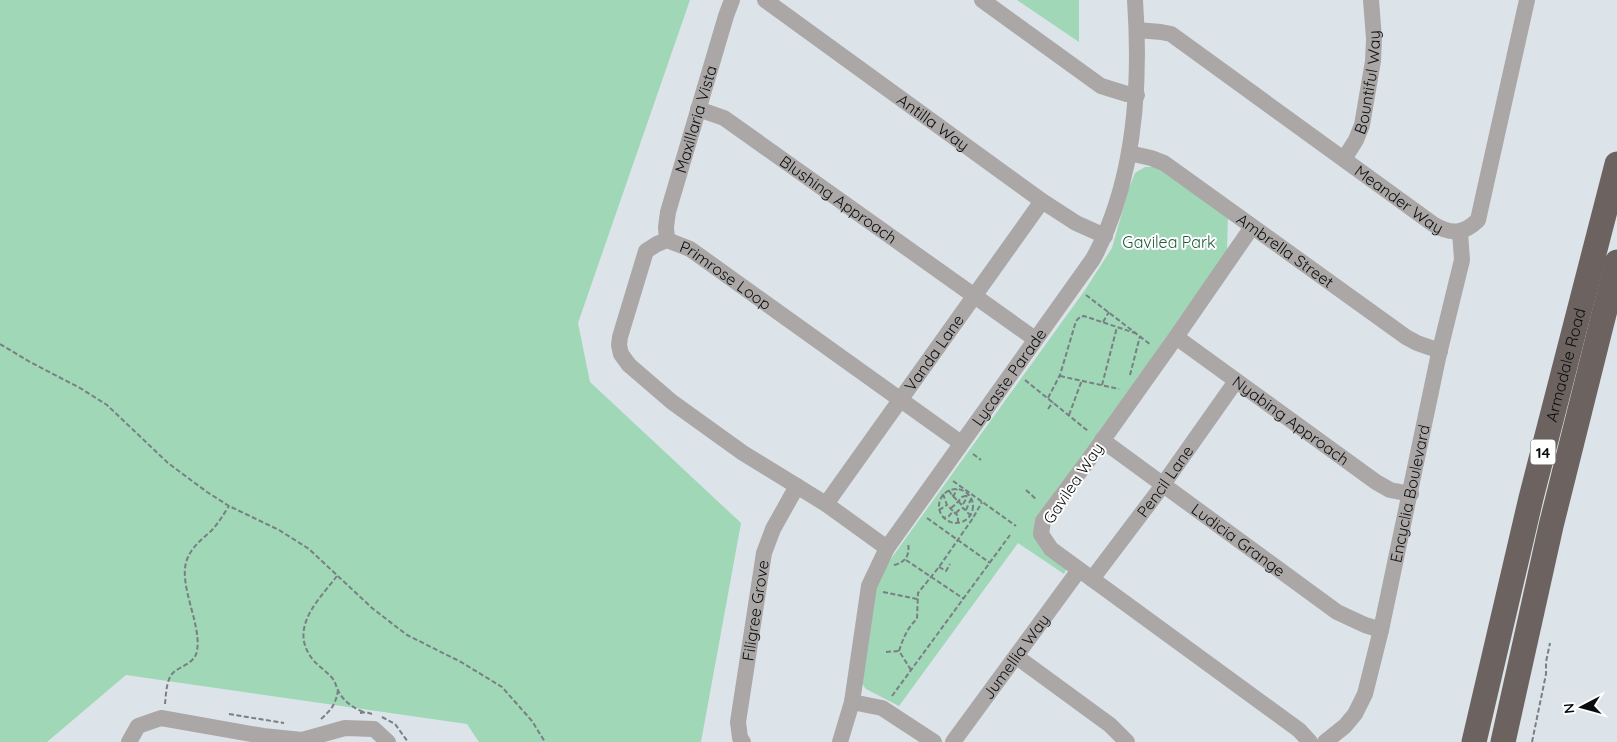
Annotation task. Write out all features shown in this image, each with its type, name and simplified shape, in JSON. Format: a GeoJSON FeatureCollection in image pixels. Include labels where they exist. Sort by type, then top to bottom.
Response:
{"type":"FeatureCollection","features":[{"type":"Feature","properties":{"kind":"highway","name":"Armadale Road"},"geometry":{"type":"LineString","coordinates":[[1474,742],[1531,498],[1617,164]]}},
{"type":"Feature","properties":{"kind":"highway","name":"Armadale Road"},"geometry":{"type":"LineString","coordinates":[[1503,742],[1551,526],[1617,262]]}},
{"type":"Feature","properties":{"kind":"street","name":"Maxillaria Vista"},"geometry":{"type":"LineString","coordinates":[[667,240],[668,212],[732,0]]}},
{"type":"Feature","properties":{"kind":"street","name":"Antilla Way"},"geometry":{"type":"LineString","coordinates":[[765,0],[1042,201],[1076,223],[1105,236]]}},
{"type":"Feature","properties":{"kind":"street"},"geometry":{"type":"LineString","coordinates":[[982,0],[1101,86],[1137,95]]}},
{"type":"Feature","properties":{"kind":"street","name":"Lycaste Parade"},"geometry":{"type":"LineString","coordinates":[[840,742],[852,702],[869,586],[887,548],[966,448],[1035,339],[1093,259],[1105,236],[1129,153],[1137,95],[1135,0]]}},
{"type":"Feature","properties":{"kind":"street","name":"Bountiful Way"},"geometry":{"type":"LineString","coordinates":[[1344,159],[1356,140],[1362,125],[1373,61],[1374,39],[1371,0]]}},
{"type":"Feature","properties":{"kind":"street","name":"Meander Way"},"geometry":{"type":"LineString","coordinates":[[1137,30],[1171,34],[1440,228],[1460,232],[1470,228],[1478,220],[1527,0]]}},
{"type":"Feature","properties":{"kind":"street","name":"Blushing Approach"},"geometry":{"type":"LineString","coordinates":[[698,109],[724,118],[973,297],[1035,339]]}},
{"type":"Feature","properties":{"kind":"street","name":"Ambrella Street"},"geometry":{"type":"LineString","coordinates":[[1129,153],[1164,163],[1406,337],[1417,343],[1440,350]]}},
{"type":"Feature","properties":{"kind":"street","name":"Vanda Lane"},"geometry":{"type":"LineString","coordinates":[[826,504],[1042,201]]}},
{"type":"Feature","properties":{"kind":"street","name":"Gavilea Way"},"geometry":{"type":"LineString","coordinates":[[1252,227],[1176,337],[1095,435],[1090,458],[1043,521],[1041,534],[1051,549],[1299,730],[1310,742]]}},
{"type":"Feature","properties":{"kind":"street","name":"Encyclia Boulevard"},"geometry":{"type":"LineString","coordinates":[[1325,742],[1345,726],[1355,714],[1365,694],[1411,494],[1440,350],[1462,260],[1460,232]]}},
{"type":"Feature","properties":{"kind":"street","name":"Primrose Loop"},"geometry":{"type":"LineString","coordinates":[[887,548],[826,504],[743,452],[672,402],[629,365],[621,354],[619,346],[620,337],[646,251],[667,240],[690,249],[966,448]]}},
{"type":"Feature","properties":{"kind":"street","name":"Nyabing Approach"},"geometry":{"type":"LineString","coordinates":[[1176,337],[1376,482],[1390,490],[1411,494]]}},
{"type":"Feature","properties":{"kind":"street","name":"Pencil Lane"},"geometry":{"type":"LineString","coordinates":[[1086,574],[1163,484],[1236,381]]}},
{"type":"Feature","properties":{"kind":"street","name":"Ludicia Grange"},"geometry":{"type":"LineString","coordinates":[[1095,435],[1337,612],[1381,630]]}},
{"type":"Feature","properties":{"kind":"street","name":"Filigree Grove"},"geometry":{"type":"LineString","coordinates":[[743,742],[740,738],[738,722],[764,553],[773,529],[797,486]]}},
{"type":"Feature","properties":{"kind":"street","name":"Jumellia Way"},"geometry":{"type":"LineString","coordinates":[[953,742],[1017,657],[1086,574]]}},
{"type":"Feature","properties":{"kind":"street"},"geometry":{"type":"LineString","coordinates":[[1017,657],[1110,725],[1127,742]]}},
{"type":"Feature","properties":{"kind":"street"},"geometry":{"type":"LineString","coordinates":[[852,702],[882,708],[934,742]]}},
{"type":"Feature","properties":{"kind":"street"},"geometry":{"type":"LineString","coordinates":[[129,742],[138,726],[160,718],[263,739],[302,740],[345,728],[374,729],[388,742]]}},
{"type":"Feature","properties":{"kind":"path"},"geometry":{"type":"LineString","coordinates":[[1084,293],[1152,345]]}},
{"type":"Feature","properties":{"kind":"path"},"geometry":{"type":"LineString","coordinates":[[1103,322],[1108,312]]}},
{"type":"Feature","properties":{"kind":"path"},"geometry":{"type":"LineString","coordinates":[[1048,398],[1060,375],[1076,321],[1080,316],[1135,333]]}},
{"type":"Feature","properties":{"kind":"path"},"geometry":{"type":"LineString","coordinates":[[1102,385],[1117,327]]}},
{"type":"Feature","properties":{"kind":"path"},"geometry":{"type":"LineString","coordinates":[[1130,375],[1140,336]]}},
{"type":"Feature","properties":{"kind":"path"},"geometry":{"type":"LineString","coordinates":[[0,344],[107,405],[185,477],[229,506],[279,530],[309,549],[372,608],[407,635],[502,686],[532,721],[545,742]]}},
{"type":"Feature","properties":{"kind":"path"},"geometry":{"type":"LineString","coordinates":[[1060,375],[1119,389]]}},
{"type":"Feature","properties":{"kind":"path"},"geometry":{"type":"LineString","coordinates":[[1023,378],[1095,435]]}},
{"type":"Feature","properties":{"kind":"path"},"geometry":{"type":"LineString","coordinates":[[1069,415],[1082,380]]}},
{"type":"Feature","properties":{"kind":"path"},"geometry":{"type":"LineString","coordinates":[[1048,409],[1053,402]]}},
{"type":"Feature","properties":{"kind":"path"},"geometry":{"type":"LineString","coordinates":[[966,448],[981,460]]}},
{"type":"Feature","properties":{"kind":"path"},"geometry":{"type":"LineString","coordinates":[[952,481],[1016,526]]}},
{"type":"Feature","properties":{"kind":"path"},"geometry":{"type":"LineString","coordinates":[[952,496],[958,489]]}},
{"type":"Feature","properties":{"kind":"path"},"geometry":{"type":"LineString","coordinates":[[948,490],[974,518]]}},
{"type":"Feature","properties":{"kind":"path"},"geometry":{"type":"LineString","coordinates":[[948,490],[962,490],[971,499],[972,508],[970,515],[958,523],[944,518],[939,510],[939,501],[948,490]]}},
{"type":"Feature","properties":{"kind":"path"},"geometry":{"type":"LineString","coordinates":[[1026,490],[1037,500]]}},
{"type":"Feature","properties":{"kind":"path"},"geometry":{"type":"LineString","coordinates":[[943,494],[952,512]]}},
{"type":"Feature","properties":{"kind":"path"},"geometry":{"type":"LineString","coordinates":[[951,508],[962,497],[968,495]]}},
{"type":"Feature","properties":{"kind":"path"},"geometry":{"type":"LineString","coordinates":[[962,504],[966,501],[968,495]]}},
{"type":"Feature","properties":{"kind":"path"},"geometry":{"type":"LineString","coordinates":[[965,509],[971,499]]}},
{"type":"Feature","properties":{"kind":"path"},"geometry":{"type":"LineString","coordinates":[[899,652],[905,634],[916,619],[918,593],[932,577],[974,518],[982,502]]}},
{"type":"Feature","properties":{"kind":"path"},"geometry":{"type":"LineString","coordinates":[[939,510],[947,505]]}},
{"type":"Feature","properties":{"kind":"path"},"geometry":{"type":"LineString","coordinates":[[165,705],[169,679],[177,670],[192,662],[196,653],[196,636],[185,575],[186,562],[193,547],[210,531],[229,506]]}},
{"type":"Feature","properties":{"kind":"path"},"geometry":{"type":"LineString","coordinates":[[956,513],[960,509],[965,509]]}},
{"type":"Feature","properties":{"kind":"path"},"geometry":{"type":"LineString","coordinates":[[944,518],[952,512]]}},
{"type":"Feature","properties":{"kind":"path"},"geometry":{"type":"LineString","coordinates":[[952,512],[956,513]]}},
{"type":"Feature","properties":{"kind":"path"},"geometry":{"type":"LineString","coordinates":[[956,513],[958,523]]}},
{"type":"Feature","properties":{"kind":"path"},"geometry":{"type":"LineString","coordinates":[[925,517],[990,563]]}},
{"type":"Feature","properties":{"kind":"path"},"geometry":{"type":"LineString","coordinates":[[892,696],[1010,535]]}},
{"type":"Feature","properties":{"kind":"path"},"geometry":{"type":"LineString","coordinates":[[890,566],[906,560],[909,549],[907,540]]}},
{"type":"Feature","properties":{"kind":"path"},"geometry":{"type":"LineString","coordinates":[[906,560],[964,598]]}},
{"type":"Feature","properties":{"kind":"path"},"geometry":{"type":"LineString","coordinates":[[939,567],[946,571],[950,564]]}},
{"type":"Feature","properties":{"kind":"path"},"geometry":{"type":"LineString","coordinates":[[337,576],[309,614],[304,635],[308,653],[334,680],[341,696],[352,706],[385,718],[395,724],[408,742]]}},
{"type":"Feature","properties":{"kind":"path"},"geometry":{"type":"LineString","coordinates":[[879,591],[917,600]]}},
{"type":"Feature","properties":{"kind":"path"},"geometry":{"type":"LineString","coordinates":[[1532,742],[1546,674],[1546,662],[1550,643]]}},
{"type":"Feature","properties":{"kind":"path"},"geometry":{"type":"LineString","coordinates":[[886,652],[893,650],[899,652],[911,670]]}},
{"type":"Feature","properties":{"kind":"path"},"geometry":{"type":"LineString","coordinates":[[324,722],[317,723],[331,711],[336,701],[338,690]]}},
{"type":"Feature","properties":{"kind":"path"},"geometry":{"type":"LineString","coordinates":[[357,714],[366,712]]}},
{"type":"Feature","properties":{"kind":"path"},"geometry":{"type":"LineString","coordinates":[[228,714],[292,724]]}},
{"type":"Feature","properties":{"kind":"green space"},"geometry":{"type":"Polygon","coordinates":[[[0,0],[690,0],[578,323],[590,382],[741,523],[701,742],[479,742],[467,724],[126,675],[47,742],[0,742],[0,0]]]}},
{"type":"Feature","properties":{"kind":"green space"},"geometry":{"type":"Polygon","coordinates":[[[1017,0],[1079,0],[1079,42],[1017,0]]]}},
{"type":"Feature","properties":{"kind":"green space","name":"Gavilea Park"},"geometry":{"type":"Polygon","coordinates":[[[1145,167],[1163,167],[1228,213],[1227,251],[1036,522],[1067,568],[1064,574],[1018,543],[899,706],[866,689],[860,681],[872,602],[880,574],[1085,290],[1112,248],[1135,173],[1145,167]]]}}]}
